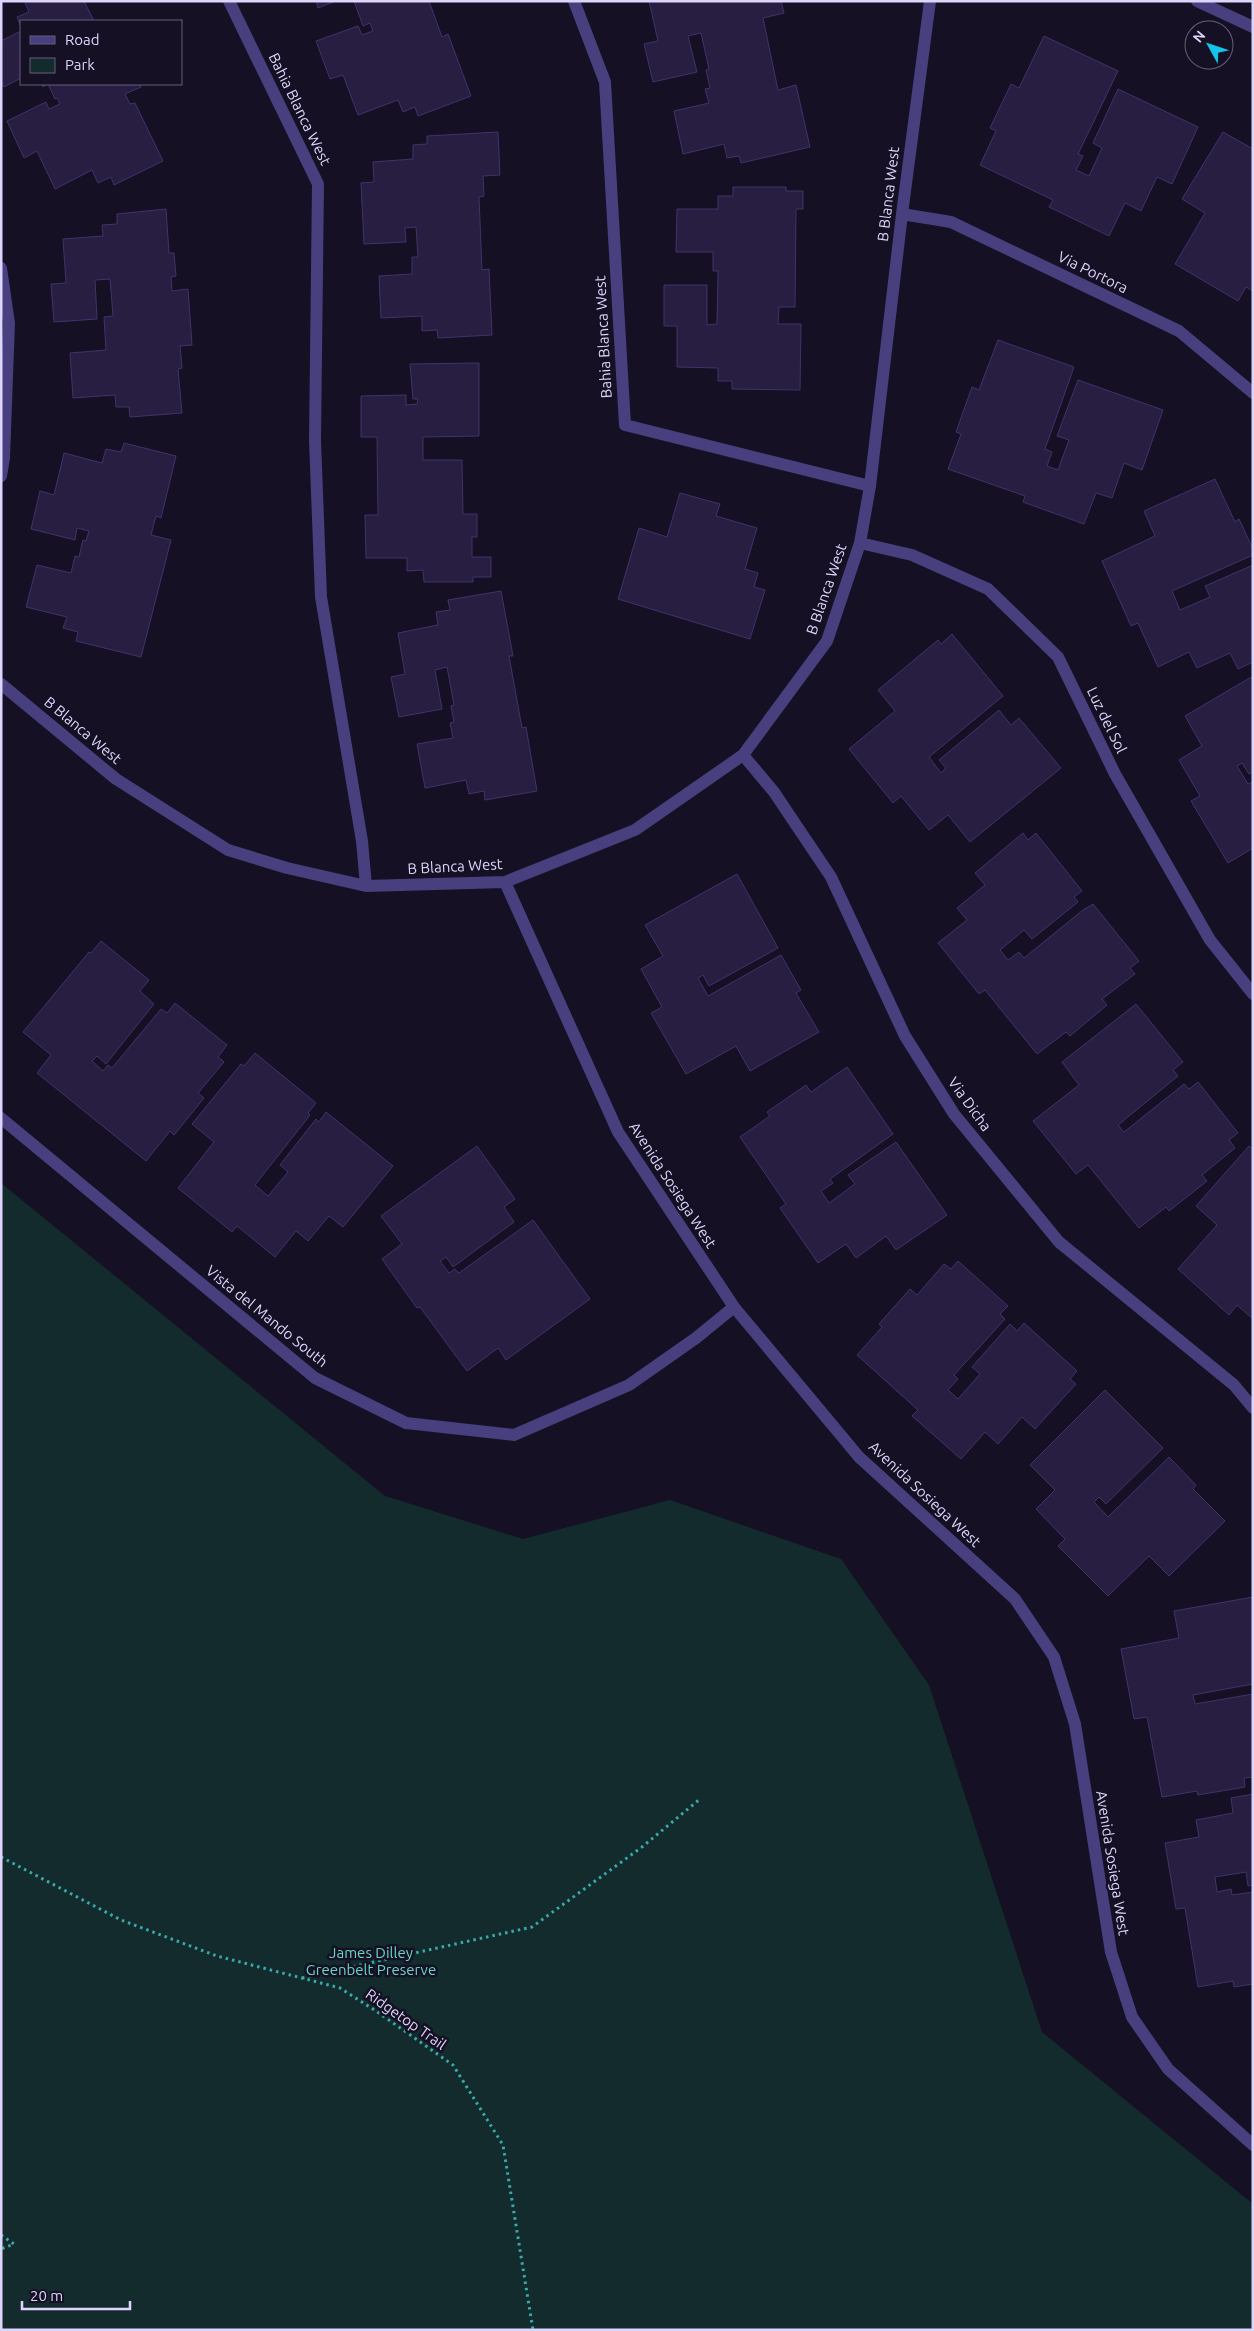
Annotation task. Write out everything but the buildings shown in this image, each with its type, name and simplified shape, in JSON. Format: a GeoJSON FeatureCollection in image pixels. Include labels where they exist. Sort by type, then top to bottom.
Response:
{"type":"FeatureCollection","features":[{"type":"Feature","properties":{"kind":"street","name":"Bahia Blanca West"},"geometry":{"type":"LineString","coordinates":[[229,1],[318,184],[316,440],[321,597],[362,841],[366,886]]}},
{"type":"Feature","properties":{"kind":"street","name":"Bahia Blanca West"},"geometry":{"type":"LineString","coordinates":[[574,1],[605,82],[625,425],[870,486]]}},
{"type":"Feature","properties":{"kind":"street","name":"B Blanca West"},"geometry":{"type":"LineString","coordinates":[[1,684],[116,779],[228,850],[287,868],[366,886],[505,882],[635,830],[743,755],[827,641],[860,543],[870,486],[902,214],[930,1]]}},
{"type":"Feature","properties":{"kind":"street"},"geometry":{"type":"LineString","coordinates":[[1197,1],[1253,27]]}},
{"type":"Feature","properties":{"kind":"street","name":"Via Portora"},"geometry":{"type":"LineString","coordinates":[[902,214],[951,222],[1179,331],[1253,393]]}},
{"type":"Feature","properties":{"kind":"street"},"geometry":{"type":"LineString","coordinates":[[1,268],[9,323],[4,458],[1,476]]}},
{"type":"Feature","properties":{"kind":"street","name":"Luz del Sol"},"geometry":{"type":"LineString","coordinates":[[860,543],[912,555],[988,589],[1058,657],[1115,774],[1210,940],[1253,994]]}},
{"type":"Feature","properties":{"kind":"street","name":"Via Dicha"},"geometry":{"type":"LineString","coordinates":[[743,755],[774,792],[831,877],[905,1036],[954,1114],[1060,1242],[1234,1385],[1253,1408]]}},
{"type":"Feature","properties":{"kind":"street","name":"Avenida Sosiega West"},"geometry":{"type":"LineString","coordinates":[[505,882],[618,1132],[734,1307],[859,1457],[1015,1599],[1054,1657],[1075,1724],[1111,1952],[1132,2017],[1168,2070],[1253,2145]]}},
{"type":"Feature","properties":{"kind":"street","name":"Vista del Mando South"},"geometry":{"type":"LineString","coordinates":[[1,1118],[315,1378],[406,1423],[514,1434],[629,1385],[696,1338],[734,1307]]}},
{"type":"Feature","properties":{"kind":"path"},"geometry":{"type":"LineString","coordinates":[[301,1978],[532,1927],[642,1847],[700,1798]]}},
{"type":"Feature","properties":{"kind":"path","name":"Ridgetop Trail"},"geometry":{"type":"LineString","coordinates":[[1,1857],[121,1920],[217,1956],[340,1988],[453,2065],[503,2145],[533,2330]]}},
{"type":"Feature","properties":{"kind":"path"},"geometry":{"type":"LineString","coordinates":[[1,2235],[14,2244],[1,2249]]}},
{"type":"Feature","properties":{"kind":"green space","name":"James Dilley Greenbelt Preserve"},"geometry":{"type":"Polygon","coordinates":[[[1,1183],[385,1496],[523,1539],[670,1500],[841,1559],[929,1685],[1042,2032],[1253,2204],[1253,2330],[1,2330],[1,1183]]]}}]}
